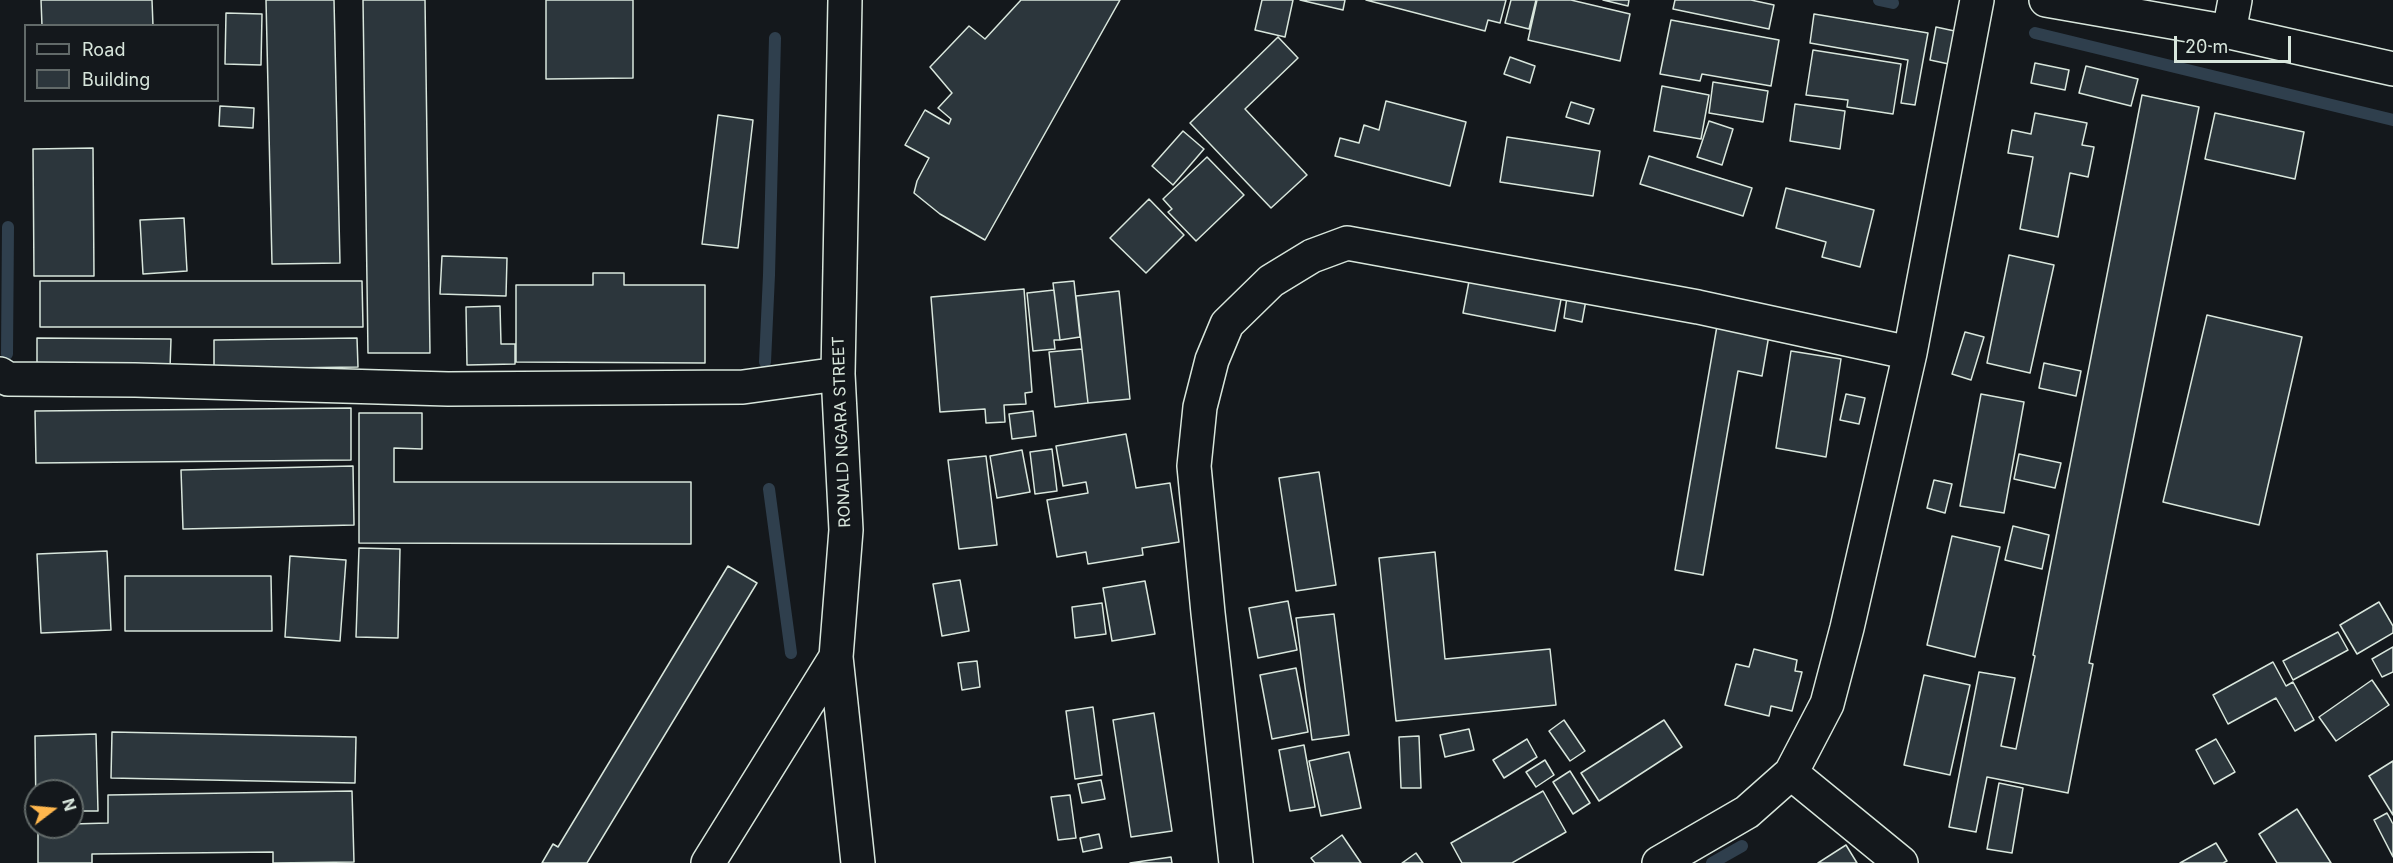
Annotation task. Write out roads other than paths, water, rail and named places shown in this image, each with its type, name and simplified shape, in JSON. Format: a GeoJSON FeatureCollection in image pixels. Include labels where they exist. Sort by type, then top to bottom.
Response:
{"type":"FeatureCollection","features":[{"type":"Feature","properties":{"kind":"street","name":"RONALD NGARA STREET"},"geometry":{"type":"LineString","coordinates":[[845,0],[838,375],[846,530],[836,657],[858,863]]}},
{"type":"Feature","properties":{"kind":"street"},"geometry":{"type":"LineString","coordinates":[[1659,863],[1747,812],[1791,773],[1827,704],[1847,628],[1910,353],[1977,0]]}},
{"type":"Feature","properties":{"kind":"street"},"geometry":{"type":"LineString","coordinates":[[2046,0],[2229,32],[2393,69]]}},
{"type":"Feature","properties":{"kind":"street"},"geometry":{"type":"LineString","coordinates":[[2229,32],[2235,0]]}},
{"type":"Feature","properties":{"kind":"street"},"geometry":{"type":"LineString","coordinates":[[1236,863],[1194,466],[1200,407],[1212,360],[1227,324],[1271,281],[1312,256],[1347,243],[1698,307],[1910,353]]}},
{"type":"Feature","properties":{"kind":"street"},"geometry":{"type":"LineString","coordinates":[[0,374],[8,379],[448,388],[743,387],[838,375]]}},
{"type":"Feature","properties":{"kind":"street"},"geometry":{"type":"LineString","coordinates":[[708,863],[836,657]]}},
{"type":"Feature","properties":{"kind":"street"},"geometry":{"type":"LineString","coordinates":[[1791,773],[1901,863]]}},
{"type":"Feature","properties":{"kind":"waterway"},"geometry":{"type":"LineString","coordinates":[[1879,0],[1893,3]]}},
{"type":"Feature","properties":{"kind":"waterway"},"geometry":{"type":"LineString","coordinates":[[2035,33],[2393,120]]}},
{"type":"Feature","properties":{"kind":"waterway"},"geometry":{"type":"LineString","coordinates":[[765,362],[775,38]]}},
{"type":"Feature","properties":{"kind":"waterway"},"geometry":{"type":"LineString","coordinates":[[7,354],[8,227]]}},
{"type":"Feature","properties":{"kind":"waterway"},"geometry":{"type":"LineString","coordinates":[[769,489],[791,653]]}},
{"type":"Feature","properties":{"kind":"waterway"},"geometry":{"type":"LineString","coordinates":[[1712,863],[1742,846]]}}]}
